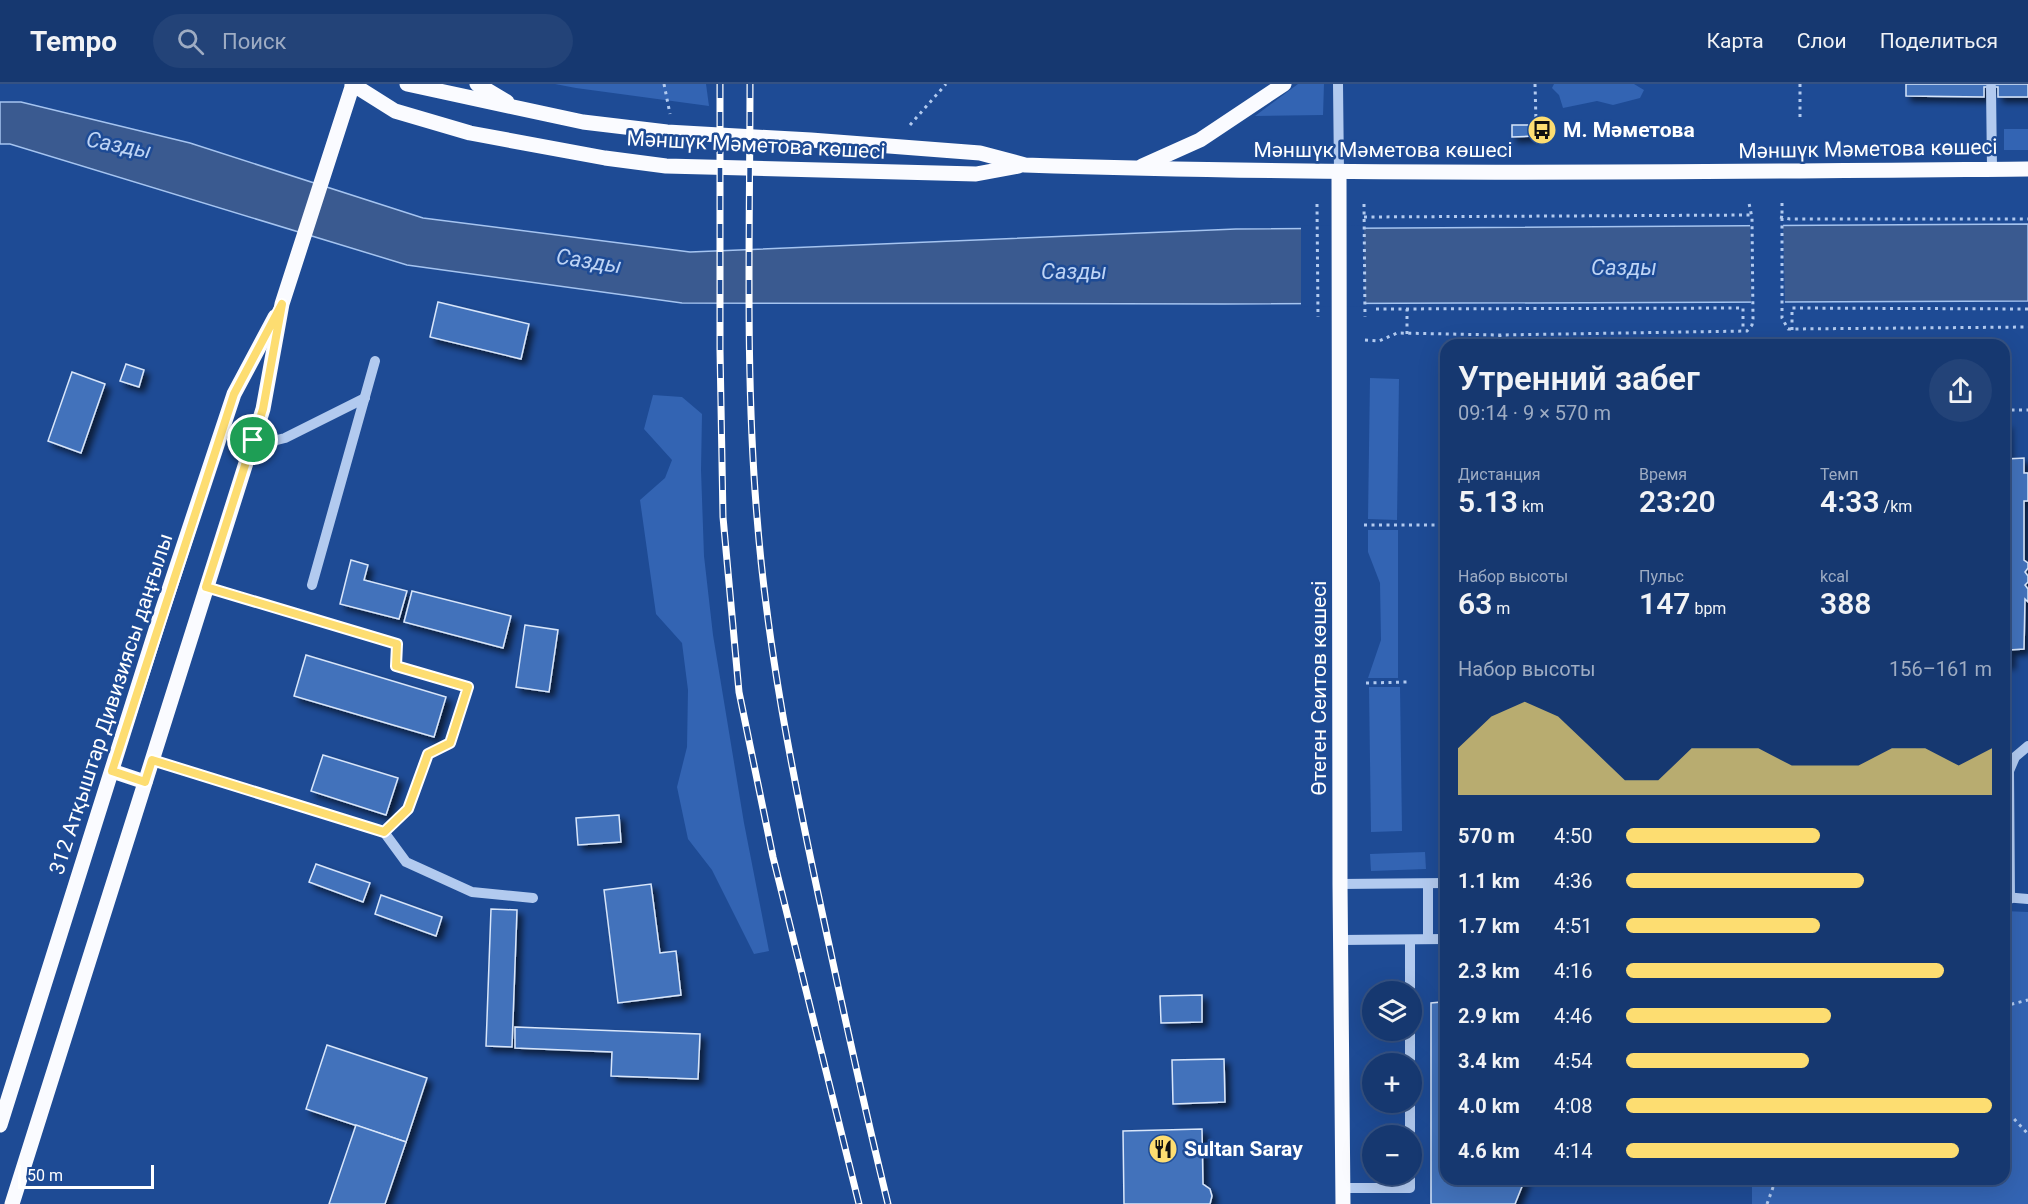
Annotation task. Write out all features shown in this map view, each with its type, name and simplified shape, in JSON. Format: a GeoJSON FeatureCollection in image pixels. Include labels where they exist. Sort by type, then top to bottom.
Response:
{"type":"FeatureCollection","features":[{"type":"Feature","properties":{"kind":"main road"},"geometry":{"type":"LineString","coordinates":[[353,84],[364,84]]}},
{"type":"Feature","properties":{"kind":"main road","name":"Мәншүк Мәметова көшесі"},"geometry":{"type":"LineString","coordinates":[[353,84],[394,111],[470,133],[605,159],[666,166],[976,174],[1025,165],[1339,172],[1765,172],[2028,169]]}},
{"type":"Feature","properties":{"kind":"main road","name":"312 Атқыштар Дивизиясы даңғылы"},"geometry":{"type":"LineString","coordinates":[[12,1204],[263,409],[282,304],[353,84]]}},
{"type":"Feature","properties":{"kind":"main road","name":"Мәншүк Мәметова көшесі"},"geometry":{"type":"LineString","coordinates":[[407,84],[583,122],[667,132],[980,153],[1025,165]]}},
{"type":"Feature","properties":{"kind":"main road"},"geometry":{"type":"LineString","coordinates":[[477,84],[518,108]]}},
{"type":"Feature","properties":{"kind":"main road"},"geometry":{"type":"LineString","coordinates":[[1135,168],[1200,140],[1284,84]]}},
{"type":"Feature","properties":{"kind":"main road","name":"Өтеген Сеитов көшесі"},"geometry":{"type":"LineString","coordinates":[[1339,172],[1343,1204]]}},
{"type":"Feature","properties":{"kind":"main road","name":"312 Атқыштар Дивизиясы даңғылы"},"geometry":{"type":"LineString","coordinates":[[0,1125],[234,394],[282,304]]}},
{"type":"Feature","properties":{"kind":"main road"},"geometry":{"type":"LineString","coordinates":[[112,771],[145,782]]}},
{"type":"Feature","properties":{"kind":"street"},"geometry":{"type":"LineString","coordinates":[[1338,84],[1339,172]]}},
{"type":"Feature","properties":{"kind":"street"},"geometry":{"type":"LineString","coordinates":[[1991,87],[1992,169]]}},
{"type":"Feature","properties":{"kind":"street"},"geometry":{"type":"LineString","coordinates":[[312,585],[375,361]]}},
{"type":"Feature","properties":{"kind":"street"},"geometry":{"type":"LineString","coordinates":[[253,440],[265,443],[285,438],[365,398]]}},
{"type":"Feature","properties":{"kind":"street"},"geometry":{"type":"LineString","coordinates":[[206,587],[397,644],[396,666],[468,687],[450,743],[428,754],[408,809],[384,832]]}},
{"type":"Feature","properties":{"kind":"street"},"geometry":{"type":"LineString","coordinates":[[2010,769],[2015,757],[2028,746]]}},
{"type":"Feature","properties":{"kind":"street"},"geometry":{"type":"LineString","coordinates":[[152,760],[384,832],[406,862],[472,891],[533,898]]}},
{"type":"Feature","properties":{"kind":"street"},"geometry":{"type":"LineString","coordinates":[[1340,884],[1440,884]]}},
{"type":"Feature","properties":{"kind":"street"},"geometry":{"type":"LineString","coordinates":[[1428,884],[1428,939]]}},
{"type":"Feature","properties":{"kind":"street"},"geometry":{"type":"LineString","coordinates":[[2010,898],[2028,899]]}},
{"type":"Feature","properties":{"kind":"street"},"geometry":{"type":"LineString","coordinates":[[1341,940],[1440,939]]}},
{"type":"Feature","properties":{"kind":"street"},"geometry":{"type":"LineString","coordinates":[[1410,940],[1410,981]]}},
{"type":"Feature","properties":{"kind":"street"},"geometry":{"type":"LineString","coordinates":[[1343,1188],[1410,1188],[1410,1185]]}},
{"type":"Feature","properties":{"kind":"path"},"geometry":{"type":"LineString","coordinates":[[664,84],[670,114]]}},
{"type":"Feature","properties":{"kind":"path"},"geometry":{"type":"LineString","coordinates":[[910,125],[946,84]]}},
{"type":"Feature","properties":{"kind":"path"},"geometry":{"type":"LineString","coordinates":[[1534,84],[1536,121]]}},
{"type":"Feature","properties":{"kind":"path"},"geometry":{"type":"LineString","coordinates":[[1800,84],[1800,121]]}},
{"type":"Feature","properties":{"kind":"path"},"geometry":{"type":"LineString","coordinates":[[1365,340],[1379,341],[1398,333],[1500,335],[1743,331],[1749,329],[1753,318],[1752,216],[1749,203]]}},
{"type":"Feature","properties":{"kind":"path"},"geometry":{"type":"LineString","coordinates":[[1782,203],[1780,217],[1782,318],[1786,327],[1792,330],[2028,327]]}},
{"type":"Feature","properties":{"kind":"path"},"geometry":{"type":"LineString","coordinates":[[1317,204],[1318,317]]}},
{"type":"Feature","properties":{"kind":"path"},"geometry":{"type":"LineString","coordinates":[[1364,204],[1365,316]]}},
{"type":"Feature","properties":{"kind":"path"},"geometry":{"type":"LineString","coordinates":[[1364,217],[1752,216]]}},
{"type":"Feature","properties":{"kind":"path"},"geometry":{"type":"LineString","coordinates":[[1780,217],[1790,219],[2028,219]]}},
{"type":"Feature","properties":{"kind":"path"},"geometry":{"type":"LineString","coordinates":[[1376,309],[1743,308],[1743,331]]}},
{"type":"Feature","properties":{"kind":"path"},"geometry":{"type":"LineString","coordinates":[[1792,330],[1792,308],[2028,309]]}},
{"type":"Feature","properties":{"kind":"path"},"geometry":{"type":"LineString","coordinates":[[1407,309],[1407,334]]}},
{"type":"Feature","properties":{"kind":"path"},"geometry":{"type":"LineString","coordinates":[[2010,410],[2028,410]]}},
{"type":"Feature","properties":{"kind":"path"},"geometry":{"type":"LineString","coordinates":[[1364,525],[1440,525]]}},
{"type":"Feature","properties":{"kind":"path"},"geometry":{"type":"LineString","coordinates":[[1366,683],[1407,682]]}},
{"type":"Feature","properties":{"kind":"path"},"geometry":{"type":"LineString","coordinates":[[2010,1004],[2028,1000]]}},
{"type":"Feature","properties":{"kind":"path"},"geometry":{"type":"LineString","coordinates":[[2010,1114],[2028,1134]]}},
{"type":"Feature","properties":{"kind":"path"},"geometry":{"type":"LineString","coordinates":[[1767,1204],[1774,1185]]}},
{"type":"Feature","properties":{"kind":"shaded area"},"geometry":{"type":"Polygon","coordinates":[[[555,84],[706,84],[709,106],[576,88],[555,84]]]}},
{"type":"Feature","properties":{"kind":"shaded area"},"geometry":{"type":"Polygon","coordinates":[[[1298,84],[1324,84],[1323,115],[1255,116],[1298,84]]]}},
{"type":"Feature","properties":{"kind":"shaded area"},"geometry":{"type":"Polygon","coordinates":[[[1554,84],[1634,84],[1644,90],[1640,98],[1613,105],[1597,101],[1563,108],[1559,95],[1552,88],[1554,84]]]}},
{"type":"Feature","properties":{"kind":"shaded area"},"geometry":{"type":"Polygon","coordinates":[[[2004,129],[2028,129],[2028,150],[2004,150],[2004,129]]]}},
{"type":"Feature","properties":{"kind":"shaded area"},"geometry":{"type":"Polygon","coordinates":[[[1370,378],[1399,379],[1397,520],[1368,519],[1370,378]]]}},
{"type":"Feature","properties":{"kind":"shaded area"},"geometry":{"type":"Polygon","coordinates":[[[653,395],[682,397],[702,414],[704,556],[713,635],[744,823],[769,951],[754,954],[712,870],[688,839],[677,787],[687,747],[688,690],[682,643],[656,614],[640,500],[665,478],[672,460],[644,429],[653,395]]]}},
{"type":"Feature","properties":{"kind":"shaded area"},"geometry":{"type":"Polygon","coordinates":[[[1368,530],[1398,530],[1398,678],[1368,678],[1381,640],[1380,583],[1368,552],[1368,530]]]}},
{"type":"Feature","properties":{"kind":"shaded area"},"geometry":{"type":"Polygon","coordinates":[[[1369,687],[1400,687],[1402,831],[1371,832],[1369,687]]]}},
{"type":"Feature","properties":{"kind":"shaded area"},"geometry":{"type":"Polygon","coordinates":[[[1425,852],[1426,869],[1371,871],[1370,854],[1425,852]]]}},
{"type":"Feature","properties":{"kind":"shaded area"},"geometry":{"type":"Polygon","coordinates":[[[2010,911],[2028,912],[2028,1204],[1752,1204],[1752,1185],[2010,1185],[2010,911]]]}},
{"type":"Feature","properties":{"kind":"water","name":"Сазды"},"geometry":{"type":"Polygon","coordinates":[[[0,102],[21,102],[190,143],[423,218],[690,252],[1236,229],[2028,224],[2028,301],[1224,304],[682,303],[407,265],[10,144],[0,144],[0,102]]]}},
{"type":"Feature","properties":{"kind":"pier"},"geometry":{"type":"Polygon","coordinates":[[[1750,223],[1783,223],[1785,305],[1751,305],[1750,223]]]}},
{"type":"Feature","properties":{"kind":"pier"},"geometry":{"type":"Polygon","coordinates":[[[1364,225],[1365,306],[1301,307],[1301,226],[1364,225]]]}},
{"type":"Feature","properties":{"kind":"building"},"geometry":{"type":"Polygon","coordinates":[[[1906,84],[2028,84],[2028,97],[1998,97],[1998,87],[1984,87],[1984,97],[1906,96],[1906,84]]]}},
{"type":"Feature","properties":{"kind":"building"},"geometry":{"type":"Polygon","coordinates":[[[1512,125],[1534,125],[1534,136],[1512,137],[1512,125]]]}},
{"type":"Feature","properties":{"kind":"building"},"geometry":{"type":"Polygon","coordinates":[[[438,302],[529,324],[521,359],[430,337],[438,302]]]}},
{"type":"Feature","properties":{"kind":"building"},"geometry":{"type":"Polygon","coordinates":[[[126,364],[144,370],[139,387],[120,381],[126,364]]]}},
{"type":"Feature","properties":{"kind":"building"},"geometry":{"type":"Polygon","coordinates":[[[72,372],[105,384],[81,453],[48,441],[72,372]]]}},
{"type":"Feature","properties":{"kind":"building"},"geometry":{"type":"Polygon","coordinates":[[[2024,458],[2024,473],[2028,473],[2028,501],[2024,501],[2024,560],[2028,563],[2025,572],[2028,582],[2025,585],[2028,589],[2028,602],[2025,599],[2024,649],[2010,650],[2010,459],[2024,458]]]}},
{"type":"Feature","properties":{"kind":"building"},"geometry":{"type":"Polygon","coordinates":[[[351,560],[368,565],[364,580],[407,591],[399,619],[340,604],[351,560]]]}},
{"type":"Feature","properties":{"kind":"building"},"geometry":{"type":"Polygon","coordinates":[[[412,591],[511,616],[503,648],[404,622],[412,591]]]}},
{"type":"Feature","properties":{"kind":"building"},"geometry":{"type":"Polygon","coordinates":[[[525,625],[558,630],[549,692],[516,687],[525,625]]]}},
{"type":"Feature","properties":{"kind":"building"},"geometry":{"type":"Polygon","coordinates":[[[306,655],[446,697],[434,737],[294,696],[306,655]]]}},
{"type":"Feature","properties":{"kind":"building"},"geometry":{"type":"Polygon","coordinates":[[[323,755],[398,778],[386,815],[311,791],[323,755]]]}},
{"type":"Feature","properties":{"kind":"building"},"geometry":{"type":"Polygon","coordinates":[[[619,815],[621,842],[578,845],[576,818],[619,815]]]}},
{"type":"Feature","properties":{"kind":"building"},"geometry":{"type":"Polygon","coordinates":[[[316,864],[370,883],[363,902],[309,882],[316,864]]]}},
{"type":"Feature","properties":{"kind":"building"},"geometry":{"type":"Polygon","coordinates":[[[651,884],[660,953],[676,951],[681,995],[618,1003],[604,890],[651,884]]]}},
{"type":"Feature","properties":{"kind":"building"},"geometry":{"type":"Polygon","coordinates":[[[381,895],[442,917],[436,936],[375,914],[381,895]]]}},
{"type":"Feature","properties":{"kind":"building"},"geometry":{"type":"Polygon","coordinates":[[[491,909],[517,910],[512,1047],[486,1046],[491,909]]]}},
{"type":"Feature","properties":{"kind":"building"},"geometry":{"type":"Polygon","coordinates":[[[1202,995],[1202,1022],[1161,1023],[1160,996],[1202,995]]]}},
{"type":"Feature","properties":{"kind":"building"},"geometry":{"type":"Polygon","coordinates":[[[1440,1002],[1440,1185],[1523,1185],[1515,1204],[1431,1204],[1431,1003],[1440,1002]]]}},
{"type":"Feature","properties":{"kind":"building"},"geometry":{"type":"Polygon","coordinates":[[[515,1027],[700,1034],[698,1079],[611,1076],[612,1052],[515,1048],[515,1027]]]}},
{"type":"Feature","properties":{"kind":"building"},"geometry":{"type":"Polygon","coordinates":[[[327,1045],[427,1078],[406,1142],[306,1109],[327,1045]]]}},
{"type":"Feature","properties":{"kind":"building"},"geometry":{"type":"Polygon","coordinates":[[[1224,1059],[1225,1102],[1173,1104],[1172,1060],[1224,1059]]]}},
{"type":"Feature","properties":{"kind":"building"},"geometry":{"type":"Polygon","coordinates":[[[356,1125],[406,1142],[385,1204],[329,1204],[356,1125]]]}},
{"type":"Feature","properties":{"kind":"building","name":"Sultan Saray"},"geometry":{"type":"Polygon","coordinates":[[[1202,1129],[1203,1184],[1210,1189],[1212,1196],[1210,1204],[1124,1204],[1123,1131],[1202,1129]]]}},
{"type":"Feature","properties":{"kind":"railway"},"geometry":{"type":"LineString","coordinates":[[720,84],[720,350],[723,517],[739,692],[773,857],[859,1204]]}},
{"type":"Feature","properties":{"kind":"railway"},"geometry":{"type":"LineString","coordinates":[[750,84],[751,409],[761,565],[790,756],[852,1051],[888,1204]]}},
{"type":"Feature","properties":{"kind":"place","name":"М. Мәметова"},"geometry":{"type":"Point","coordinates":[1542,130]}},
{"type":"Feature","properties":{"kind":"place","name":"Sultan Saray"},"geometry":{"type":"Point","coordinates":[1163,1149]}},
{"type":"Feature","properties":{"kind":"route"},"geometry":{"type":"LineString","coordinates":[[282,304],[263,409],[253,440],[206,587],[386,639],[397,644],[396,666],[468,687],[450,743],[428,754],[408,809],[384,832],[152,760],[145,782],[112,771],[234,394],[282,304]]}}]}
